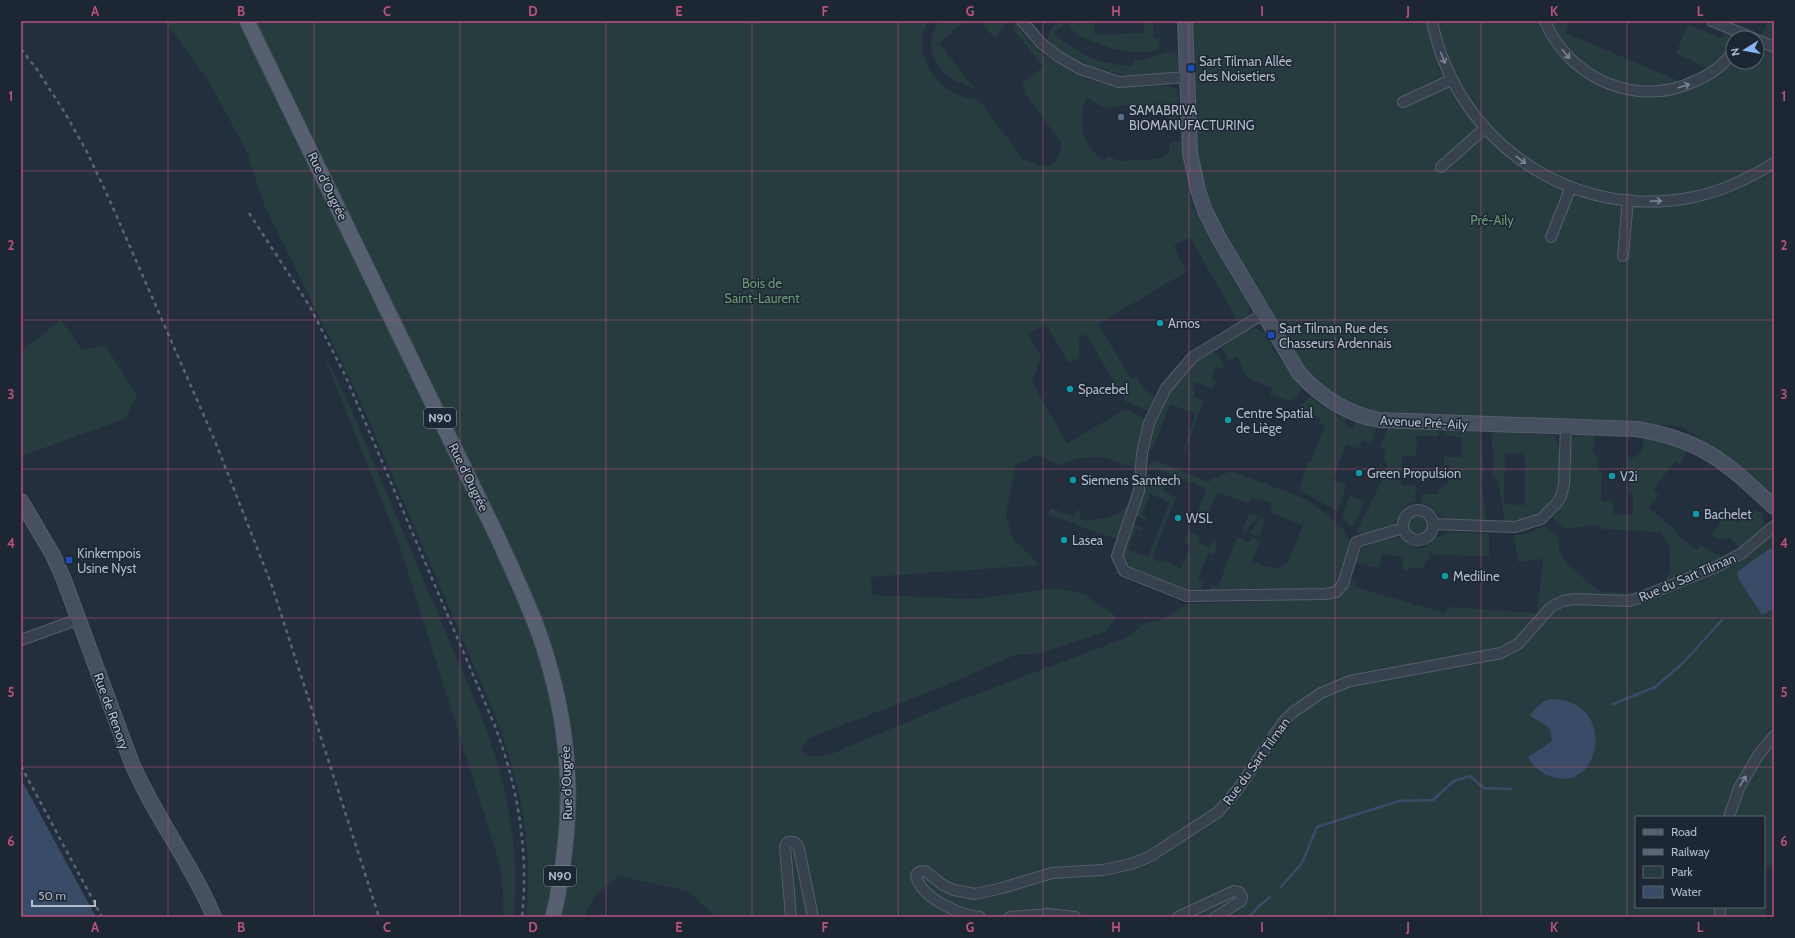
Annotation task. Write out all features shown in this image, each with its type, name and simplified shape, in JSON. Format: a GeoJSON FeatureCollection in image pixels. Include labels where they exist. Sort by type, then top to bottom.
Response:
{"type":"FeatureCollection","features":[{"type":"Feature","properties":{"kind":"main road","name":"Rue d'Ougrée"},"geometry":{"type":"LineString","coordinates":[[247,21],[497,536],[522,591],[540,636],[560,708],[568,770],[567,835],[553,917]]}},
{"type":"Feature","properties":{"kind":"street"},"geometry":{"type":"LineString","coordinates":[[1022,21],[1041,43],[1059,57],[1080,69],[1119,82],[1187,77]]}},
{"type":"Feature","properties":{"kind":"street","name":"Avenue Pré-Aily"},"geometry":{"type":"LineString","coordinates":[[1185,21],[1190,153],[1198,190],[1205,211],[1263,314],[1299,373],[1312,388],[1336,405],[1363,417],[1396,422],[1636,429],[1672,436],[1709,452],[1732,469],[1774,507]]}},
{"type":"Feature","properties":{"kind":"street"},"geometry":{"type":"LineString","coordinates":[[1432,21],[1440,52],[1452,80],[1467,106],[1485,128],[1497,141],[1524,163],[1546,176],[1570,187],[1604,197],[1628,200],[1677,200],[1709,193],[1742,181],[1774,163]]}},
{"type":"Feature","properties":{"kind":"street"},"geometry":{"type":"LineString","coordinates":[[1545,21],[1557,43],[1579,67],[1596,78],[1617,87],[1629,90],[1651,92],[1670,90],[1690,84],[1711,73],[1725,60]]}},
{"type":"Feature","properties":{"kind":"street"},"geometry":{"type":"LineString","coordinates":[[1712,21],[1729,30]]}},
{"type":"Feature","properties":{"kind":"street"},"geometry":{"type":"LineString","coordinates":[[1403,102],[1452,80]]}},
{"type":"Feature","properties":{"kind":"street"},"geometry":{"type":"LineString","coordinates":[[1441,167],[1485,128]]}},
{"type":"Feature","properties":{"kind":"street"},"geometry":{"type":"LineString","coordinates":[[1552,237],[1570,187]]}},
{"type":"Feature","properties":{"kind":"street"},"geometry":{"type":"LineString","coordinates":[[1623,256],[1628,200]]}},
{"type":"Feature","properties":{"kind":"street"},"geometry":{"type":"LineString","coordinates":[[1263,314],[1193,357],[1166,388],[1149,423],[1142,453],[1140,491],[1117,556],[1124,571],[1187,596],[1325,594],[1336,592],[1343,584],[1356,542],[1403,528]]}},
{"type":"Feature","properties":{"kind":"street"},"geometry":{"type":"LineString","coordinates":[[1433,524],[1515,527],[1541,519],[1556,504],[1561,496],[1564,484],[1566,426]]}},
{"type":"Feature","properties":{"kind":"street","name":"Rue de Renory"},"geometry":{"type":"LineString","coordinates":[[21,501],[53,555],[128,754],[142,787],[194,874],[214,917]]}},
{"type":"Feature","properties":{"kind":"street"},"geometry":{"type":"LineString","coordinates":[[1420,509],[1428,514],[1433,524],[1433,528],[1428,536],[1418,540],[1408,537],[1403,528],[1403,518],[1410,511],[1420,509]]}},
{"type":"Feature","properties":{"kind":"street","name":"Rue du Sart Tilman"},"geometry":{"type":"LineString","coordinates":[[980,917],[958,912],[946,907],[927,891],[917,880],[916,875],[925,870],[943,885],[954,890],[975,894],[996,890],[1052,873],[1103,870],[1131,864],[1149,857],[1218,812],[1238,790],[1283,722],[1292,713],[1321,693],[1350,682],[1501,653],[1518,644],[1551,607],[1563,601],[1574,599],[1629,601],[1639,598],[1716,566],[1742,553],[1754,545],[1774,526]]}},
{"type":"Feature","properties":{"kind":"street"},"geometry":{"type":"LineString","coordinates":[[21,640],[78,619]]}},
{"type":"Feature","properties":{"kind":"street"},"geometry":{"type":"LineString","coordinates":[[1729,816],[1739,788],[1759,754],[1774,736]]}},
{"type":"Feature","properties":{"kind":"street"},"geometry":{"type":"LineString","coordinates":[[791,917],[785,846],[788,842],[794,842],[797,844],[799,849],[813,917]]}},
{"type":"Feature","properties":{"kind":"street"},"geometry":{"type":"LineString","coordinates":[[1178,917],[1234,891],[1239,892],[1242,897],[1241,901],[1214,917]]}},
{"type":"Feature","properties":{"kind":"street"},"geometry":{"type":"LineString","coordinates":[[1010,917],[1049,914],[1075,917]]}},
{"type":"Feature","properties":{"kind":"green space","name":"Bois de Saint-Laurent"},"geometry":{"type":"Polygon","coordinates":[[[165,21],[929,21],[925,28],[922,45],[926,62],[934,77],[944,87],[953,92],[979,100],[1023,159],[1043,166],[1052,163],[1059,156],[1061,147],[1060,141],[1023,91],[1025,89],[1022,84],[1043,67],[1013,29],[1016,24],[1025,36],[1050,59],[1080,76],[1111,86],[1166,86],[1178,90],[1180,131],[1169,132],[1167,107],[1146,108],[1146,113],[1137,114],[1137,111],[1124,105],[1105,108],[1086,98],[1082,116],[1084,133],[1091,149],[1105,161],[1108,156],[1119,161],[1159,159],[1169,152],[1170,142],[1183,141],[1188,189],[1195,211],[1249,306],[1249,317],[1243,321],[1237,320],[1190,237],[1174,246],[1186,272],[1098,324],[1131,379],[1136,377],[1145,390],[1156,397],[1149,411],[1126,402],[1086,334],[1079,338],[1079,357],[1069,363],[1046,324],[1028,334],[1041,357],[1032,382],[1067,444],[1125,409],[1144,418],[1134,468],[1104,457],[1080,458],[1058,465],[1038,455],[1015,465],[1006,516],[1013,539],[1039,565],[871,577],[872,595],[975,599],[1057,588],[1084,594],[1117,617],[1105,632],[1037,654],[1017,654],[942,687],[809,738],[801,750],[808,756],[829,755],[950,704],[1131,636],[1141,625],[1163,619],[1187,604],[1331,599],[1335,597],[1349,582],[1357,579],[1354,587],[1445,613],[1448,607],[1537,613],[1543,559],[1518,562],[1514,535],[1523,535],[1545,526],[1559,538],[1559,551],[1568,565],[1600,592],[1627,593],[1651,590],[1663,583],[1670,571],[1670,548],[1660,532],[1603,529],[1597,525],[1565,529],[1552,518],[1561,507],[1565,497],[1571,439],[1577,434],[1594,435],[1594,446],[1591,450],[1599,459],[1598,471],[1602,472],[1601,501],[1613,501],[1613,515],[1633,515],[1633,493],[1629,493],[1629,480],[1631,480],[1631,473],[1627,473],[1627,460],[1639,454],[1645,435],[1688,449],[1680,465],[1675,461],[1653,490],[1659,495],[1648,507],[1679,533],[1678,536],[1696,550],[1701,544],[1716,555],[1729,556],[1741,550],[1730,538],[1717,539],[1711,534],[1723,519],[1729,518],[1737,523],[1749,510],[1762,512],[1765,527],[1774,533],[1774,862],[1765,873],[1765,816],[1635,816],[1635,908],[1765,908],[1765,888],[1767,917],[716,917],[689,891],[619,876],[596,894],[584,917],[526,917],[528,863],[522,811],[510,761],[493,710],[356,391],[264,205],[247,152],[208,80],[165,21]]]}},
{"type":"Feature","properties":{"kind":"green space"},"geometry":{"type":"Polygon","coordinates":[[[940,21],[965,21],[939,43],[974,88],[952,79],[944,72],[932,54],[931,43],[934,32],[940,21]]]}},
{"type":"Feature","properties":{"kind":"green space"},"geometry":{"type":"Polygon","coordinates":[[[981,21],[1009,21],[994,38],[981,21]]]}},
{"type":"Feature","properties":{"kind":"green space"},"geometry":{"type":"Polygon","coordinates":[[[1062,21],[1094,21],[1095,35],[1144,33],[1144,21],[1153,21],[1154,38],[1160,38],[1159,49],[1150,52],[1129,51],[1105,46],[1084,38],[1076,33],[1066,22],[1054,33],[1081,53],[1111,64],[1133,66],[1134,59],[1144,60],[1166,52],[1177,53],[1181,58],[1178,71],[1167,75],[1154,77],[1138,77],[1104,70],[1075,60],[1062,52],[1048,40],[1050,30],[1062,21]]]}},
{"type":"Feature","properties":{"kind":"green space","name":"Pré-Aily"},"geometry":{"type":"Polygon","coordinates":[[[1190,21],[1570,21],[1566,33],[1679,81],[1706,68],[1676,53],[1688,24],[1721,38],[1725,32],[1725,70],[1765,70],[1764,30],[1769,21],[1774,21],[1774,498],[1724,455],[1681,426],[1382,414],[1358,407],[1338,397],[1329,391],[1303,367],[1241,264],[1210,208],[1197,158],[1190,21]]]}},
{"type":"Feature","properties":{"kind":"green space"},"geometry":{"type":"Polygon","coordinates":[[[61,320],[82,350],[105,345],[137,396],[125,419],[21,456],[21,351],[61,320]]]}},
{"type":"Feature","properties":{"kind":"green space"},"geometry":{"type":"Polygon","coordinates":[[[1256,328],[1265,332],[1273,350],[1301,388],[1299,395],[1291,401],[1270,395],[1272,388],[1246,377],[1237,356],[1229,360],[1222,348],[1244,330],[1256,328]]]}},
{"type":"Feature","properties":{"kind":"green space"},"geometry":{"type":"Polygon","coordinates":[[[321,349],[345,395],[490,739],[504,789],[513,839],[515,891],[513,917],[503,917],[502,882],[495,848],[398,541],[321,349]]]}},
{"type":"Feature","properties":{"kind":"green space"},"geometry":{"type":"Polygon","coordinates":[[[1213,352],[1218,354],[1224,366],[1222,369],[1215,367],[1211,378],[1216,380],[1213,389],[1195,382],[1192,390],[1195,392],[1194,396],[1204,400],[1185,451],[1183,450],[1196,414],[1170,404],[1152,450],[1147,448],[1151,427],[1162,402],[1194,363],[1213,352]]]}},
{"type":"Feature","properties":{"kind":"green space"},"geometry":{"type":"Polygon","coordinates":[[[1310,396],[1322,406],[1346,419],[1345,426],[1353,429],[1355,422],[1373,426],[1376,429],[1372,444],[1362,440],[1359,449],[1346,444],[1332,480],[1346,485],[1338,512],[1299,489],[1308,461],[1311,462],[1325,426],[1319,423],[1321,418],[1303,411],[1301,416],[1296,411],[1310,396]]]}},
{"type":"Feature","properties":{"kind":"green space"},"geometry":{"type":"Polygon","coordinates":[[[1388,428],[1439,430],[1439,436],[1417,436],[1416,456],[1402,456],[1401,485],[1416,486],[1415,501],[1406,505],[1399,518],[1390,528],[1369,535],[1359,534],[1356,532],[1374,497],[1387,466],[1386,461],[1383,459],[1386,450],[1379,447],[1388,428]]]}},
{"type":"Feature","properties":{"kind":"green space"},"geometry":{"type":"Polygon","coordinates":[[[1444,430],[1480,432],[1484,476],[1481,481],[1487,521],[1453,521],[1442,517],[1429,505],[1422,502],[1422,494],[1438,494],[1438,490],[1448,483],[1449,465],[1444,465],[1444,457],[1461,457],[1462,437],[1444,436],[1444,430]]]}},
{"type":"Feature","properties":{"kind":"green space"},"geometry":{"type":"Polygon","coordinates":[[[1491,432],[1552,435],[1556,437],[1559,453],[1558,482],[1553,495],[1546,506],[1536,515],[1522,520],[1505,522],[1498,479],[1492,476],[1494,461],[1491,432]],[[1505,453],[1504,504],[1525,505],[1525,453],[1505,453]]]}},
{"type":"Feature","properties":{"kind":"green space"},"geometry":{"type":"Polygon","coordinates":[[[1157,461],[1209,482],[1212,478],[1232,471],[1305,499],[1325,513],[1343,529],[1351,543],[1339,582],[1334,586],[1325,589],[1299,591],[1254,588],[1251,590],[1209,591],[1211,585],[1218,587],[1237,537],[1249,542],[1251,537],[1260,541],[1252,562],[1264,566],[1280,568],[1289,561],[1303,525],[1273,514],[1270,502],[1253,498],[1249,504],[1217,492],[1207,519],[1196,514],[1206,489],[1158,469],[1146,469],[1152,462],[1157,461]]]}},
{"type":"Feature","properties":{"kind":"green space"},"geometry":{"type":"Polygon","coordinates":[[[1145,473],[1166,482],[1162,491],[1176,497],[1152,559],[1161,562],[1162,560],[1181,568],[1191,547],[1184,542],[1188,531],[1200,536],[1198,542],[1210,547],[1212,541],[1215,542],[1217,547],[1214,555],[1208,553],[1198,579],[1204,582],[1199,591],[1193,592],[1184,589],[1125,565],[1121,554],[1132,527],[1135,525],[1143,528],[1142,531],[1136,529],[1128,550],[1148,557],[1170,502],[1150,494],[1142,515],[1147,517],[1146,520],[1138,517],[1137,512],[1144,494],[1145,473]]]}},
{"type":"Feature","properties":{"kind":"green space"},"geometry":{"type":"Polygon","coordinates":[[[1130,491],[1134,495],[1119,539],[1089,530],[1048,514],[1051,508],[1074,517],[1077,510],[1081,511],[1079,519],[1081,520],[1101,519],[1115,515],[1122,511],[1130,499],[1130,491]]]}},
{"type":"Feature","properties":{"kind":"green space"},"geometry":{"type":"Polygon","coordinates":[[[1350,495],[1364,502],[1355,525],[1350,526],[1342,517],[1350,495]]]}},
{"type":"Feature","properties":{"kind":"green space"},"geometry":{"type":"Polygon","coordinates":[[[1249,513],[1258,516],[1246,532],[1242,531],[1249,513]]]}},
{"type":"Feature","properties":{"kind":"green space"},"geometry":{"type":"Polygon","coordinates":[[[1418,515],[1425,518],[1428,525],[1425,532],[1418,535],[1411,532],[1408,525],[1411,518],[1418,515]]]}},
{"type":"Feature","properties":{"kind":"green space"},"geometry":{"type":"Polygon","coordinates":[[[1261,518],[1265,519],[1259,537],[1249,533],[1261,518]]]}},
{"type":"Feature","properties":{"kind":"green space"},"geometry":{"type":"Polygon","coordinates":[[[1449,532],[1489,534],[1489,556],[1435,555],[1429,551],[1429,559],[1425,562],[1424,568],[1409,568],[1409,571],[1403,570],[1403,558],[1383,553],[1379,568],[1356,563],[1361,549],[1383,540],[1398,537],[1410,545],[1417,546],[1419,549],[1427,547],[1426,542],[1449,532]]]}},
{"type":"Feature","properties":{"kind":"water"},"geometry":{"type":"Polygon","coordinates":[[[1771,548],[1774,551],[1774,609],[1762,615],[1738,578],[1737,572],[1771,548]]]}},
{"type":"Feature","properties":{"kind":"water"},"geometry":{"type":"Polygon","coordinates":[[[1550,699],[1572,703],[1586,713],[1594,727],[1595,744],[1592,759],[1583,771],[1570,778],[1553,777],[1541,772],[1535,767],[1528,757],[1551,742],[1552,737],[1549,729],[1543,723],[1530,716],[1538,706],[1550,699]]]}},
{"type":"Feature","properties":{"kind":"water"},"geometry":{"type":"Polygon","coordinates":[[[21,779],[96,917],[21,917],[21,779]]]}},
{"type":"Feature","properties":{"kind":"waterway"},"geometry":{"type":"LineString","coordinates":[[1613,704],[1655,687],[1684,662],[1722,620]]}},
{"type":"Feature","properties":{"kind":"waterway"},"geometry":{"type":"LineString","coordinates":[[1280,888],[1302,863],[1317,827],[1399,801],[1433,800],[1454,781],[1470,776],[1484,788],[1511,789]]}},
{"type":"Feature","properties":{"kind":"waterway"},"geometry":{"type":"LineString","coordinates":[[1249,917],[1270,897]]}},
{"type":"Feature","properties":{"kind":"railway"},"geometry":{"type":"LineString","coordinates":[[21,49],[38,71],[65,113],[87,152],[215,441],[272,586],[379,917]]}},
{"type":"Feature","properties":{"kind":"railway"},"geometry":{"type":"LineString","coordinates":[[249,213],[309,305],[345,375],[495,726],[510,773],[520,820],[524,868],[522,917]]}},
{"type":"Feature","properties":{"kind":"railway"},"geometry":{"type":"LineString","coordinates":[[21,766],[102,917]]}},
{"type":"Feature","properties":{"kind":"place","name":"Sart Tilman Allée des Noisetiers"},"geometry":{"type":"Point","coordinates":[1191,68]}},
{"type":"Feature","properties":{"kind":"place","name":"SAMABRIVA BIOMANUFACTURING"},"geometry":{"type":"Point","coordinates":[1121,117]}},
{"type":"Feature","properties":{"kind":"place","name":"Amos"},"geometry":{"type":"Point","coordinates":[1160,323]}},
{"type":"Feature","properties":{"kind":"place","name":"Sart Tilman Rue des Chasseurs Ardennais"},"geometry":{"type":"Point","coordinates":[1271,335]}},
{"type":"Feature","properties":{"kind":"place","name":"Spacebel"},"geometry":{"type":"Point","coordinates":[1070,389]}},
{"type":"Feature","properties":{"kind":"place","name":"Centre Spatial de Liège"},"geometry":{"type":"Point","coordinates":[1228,420]}},
{"type":"Feature","properties":{"kind":"place","name":"Green Propulsion"},"geometry":{"type":"Point","coordinates":[1359,473]}},
{"type":"Feature","properties":{"kind":"place","name":"V2i"},"geometry":{"type":"Point","coordinates":[1612,476]}},
{"type":"Feature","properties":{"kind":"place","name":"Siemens Samtech"},"geometry":{"type":"Point","coordinates":[1073,480]}},
{"type":"Feature","properties":{"kind":"place","name":"Bachelet"},"geometry":{"type":"Point","coordinates":[1696,514]}},
{"type":"Feature","properties":{"kind":"place","name":"WSL"},"geometry":{"type":"Point","coordinates":[1178,518]}},
{"type":"Feature","properties":{"kind":"place","name":"Lasea"},"geometry":{"type":"Point","coordinates":[1064,540]}},
{"type":"Feature","properties":{"kind":"place","name":"Kinkempois Usine Nyst"},"geometry":{"type":"Point","coordinates":[69,560]}},
{"type":"Feature","properties":{"kind":"place","name":"Mediline"},"geometry":{"type":"Point","coordinates":[1445,576]}}]}
